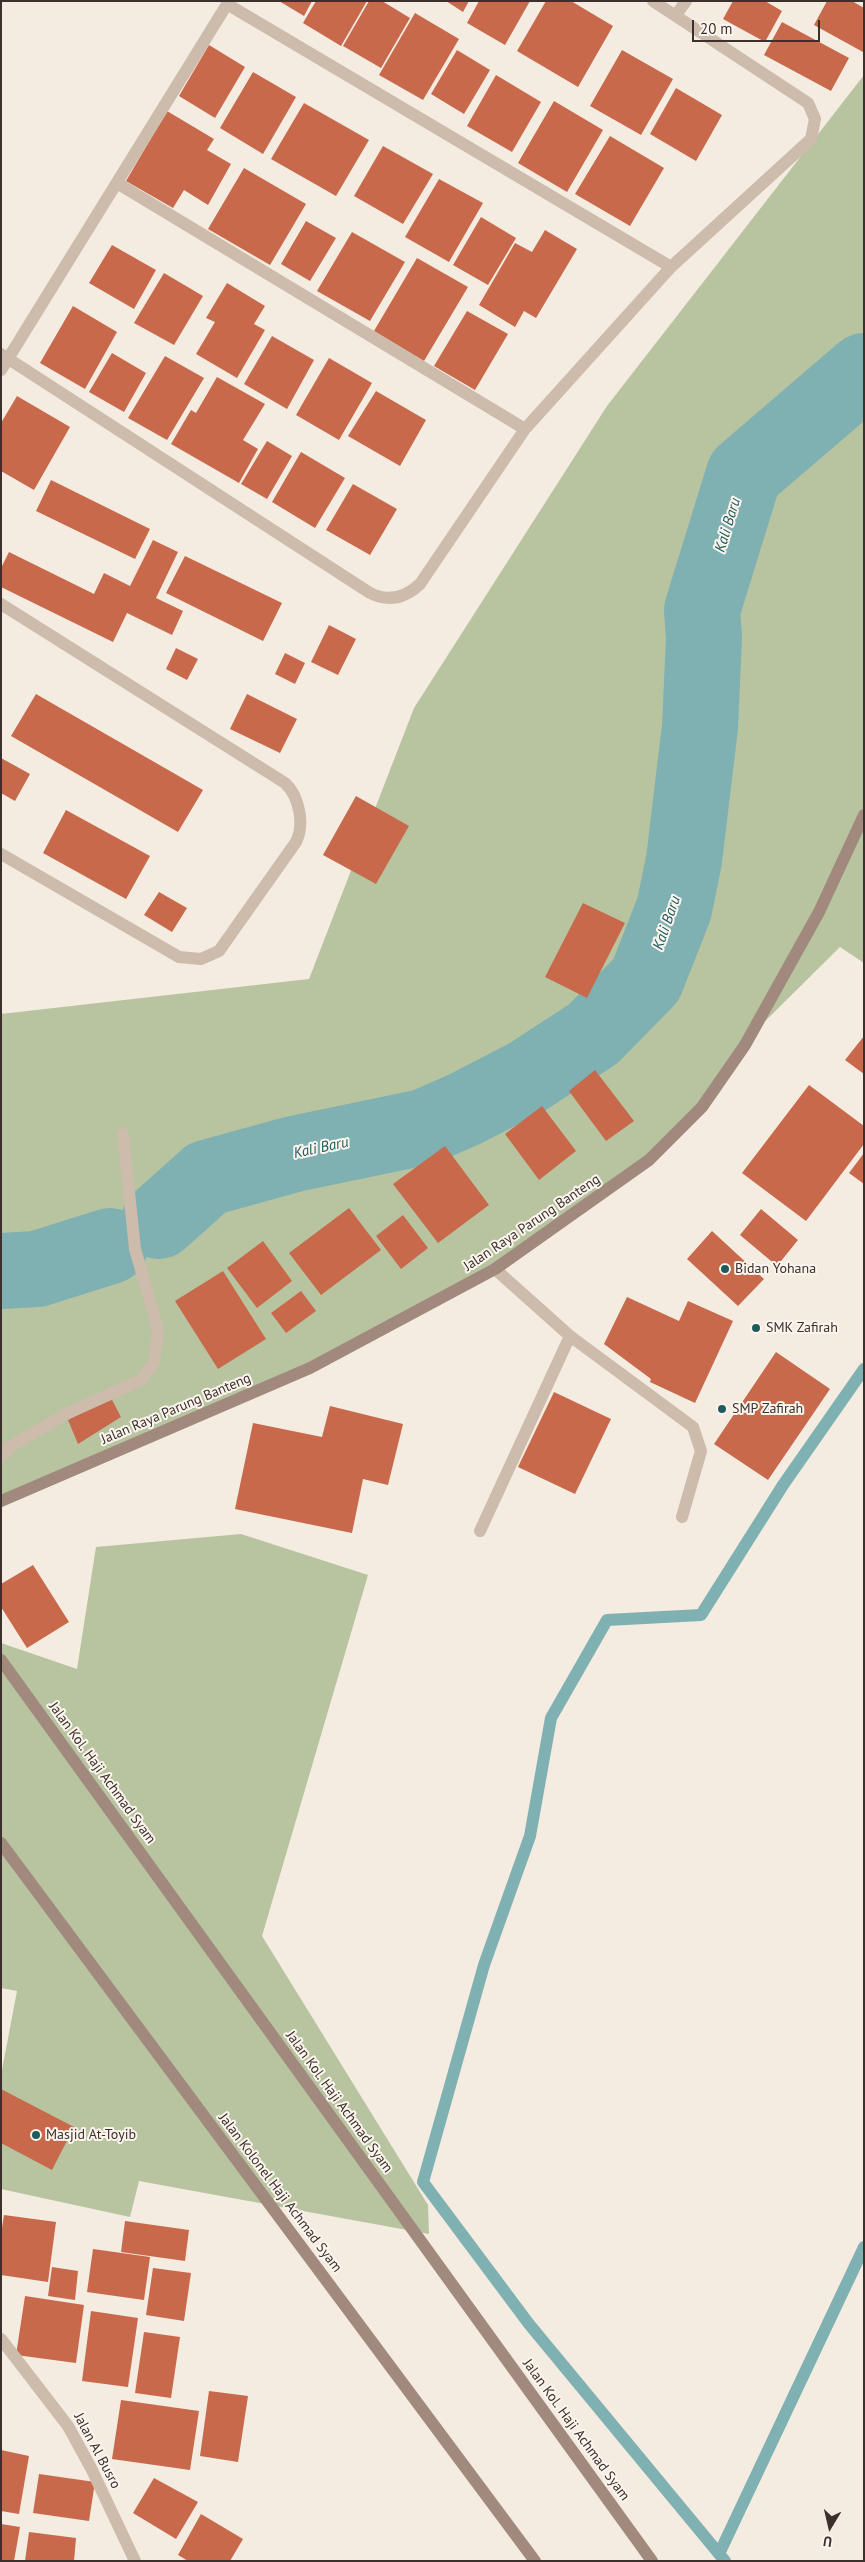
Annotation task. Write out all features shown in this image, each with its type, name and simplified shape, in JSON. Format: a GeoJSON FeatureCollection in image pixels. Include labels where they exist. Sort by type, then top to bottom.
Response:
{"type":"FeatureCollection","features":[{"type":"Feature","properties":{"kind":"main road","name":"Jalan Raya Parung Banteng"},"geometry":{"type":"LineString","coordinates":[[2,1499],[310,1368],[495,1270],[649,1160],[702,1107],[745,1045],[819,912],[864,815]]}},
{"type":"Feature","properties":{"kind":"main road","name":"Jalan Kol. Haji Achmad Syam"},"geometry":{"type":"LineString","coordinates":[[1,1660],[652,2561]]}},
{"type":"Feature","properties":{"kind":"main road","name":"Jalan Kolonel Haji Achmad Syam"},"geometry":{"type":"LineString","coordinates":[[1,1843],[535,2561]]}},
{"type":"Feature","properties":{"kind":"street"},"geometry":{"type":"LineString","coordinates":[[653,1],[803,99],[814,113],[815,124],[811,139],[806,146],[671,267],[525,429],[420,584],[410,593],[386,599],[370,593],[4,361],[228,3],[671,267]]}},
{"type":"Feature","properties":{"kind":"street"},"geometry":{"type":"LineString","coordinates":[[676,15],[686,1]]}},
{"type":"Feature","properties":{"kind":"street"},"geometry":{"type":"LineString","coordinates":[[117,183],[525,429]]}},
{"type":"Feature","properties":{"kind":"street"},"geometry":{"type":"LineString","coordinates":[[1,604],[285,784],[295,796],[300,828],[296,842],[219,951],[213,956],[201,959],[179,957],[1,854]]}},
{"type":"Feature","properties":{"kind":"street"},"geometry":{"type":"LineString","coordinates":[[1,1457],[8,1448],[66,1414],[96,1398],[128,1388],[141,1380],[154,1362],[158,1329],[135,1250],[123,1134]]}},
{"type":"Feature","properties":{"kind":"street"},"geometry":{"type":"LineString","coordinates":[[495,1270],[570,1336],[693,1427],[701,1451],[682,1517]]}},
{"type":"Feature","properties":{"kind":"street"},"geometry":{"type":"LineString","coordinates":[[480,1531],[570,1336]]}},
{"type":"Feature","properties":{"kind":"street","name":"Jalan Al Busro"},"geometry":{"type":"LineString","coordinates":[[1,2339],[68,2426],[91,2468],[135,2561]]}},
{"type":"Feature","properties":{"kind":"green space"},"geometry":{"type":"Polygon","coordinates":[[[864,75],[864,963],[840,947],[740,1046],[698,1109],[645,1162],[491,1272],[351,1347],[1,1501],[1,1014],[309,979],[414,708],[607,406],[864,75]]]}},
{"type":"Feature","properties":{"kind":"green space"},"geometry":{"type":"Polygon","coordinates":[[[241,1534],[368,1575],[262,1936],[428,2205],[429,2234],[139,2181],[130,2217],[1,2189],[1,2075],[17,1991],[1,1988],[1,1643],[77,1669],[96,1547],[241,1534]]]}},
{"type":"Feature","properties":{"kind":"building"},"geometry":{"type":"Polygon","coordinates":[[[279,1],[312,1],[304,16],[279,1]]]}},
{"type":"Feature","properties":{"kind":"building"},"geometry":{"type":"Polygon","coordinates":[[[316,1],[367,1],[341,46],[303,23],[316,1]]]}},
{"type":"Feature","properties":{"kind":"building"},"geometry":{"type":"Polygon","coordinates":[[[369,1],[382,1],[410,18],[381,68],[343,46],[369,1]]]}},
{"type":"Feature","properties":{"kind":"building"},"geometry":{"type":"Polygon","coordinates":[[[446,1],[469,1],[463,12],[446,1]]]}},
{"type":"Feature","properties":{"kind":"building"},"geometry":{"type":"Polygon","coordinates":[[[479,1],[530,1],[505,45],[467,23],[479,1]]]}},
{"type":"Feature","properties":{"kind":"building"},"geometry":{"type":"Polygon","coordinates":[[[546,1],[571,1],[613,26],[578,87],[517,51],[546,1]]]}},
{"type":"Feature","properties":{"kind":"building"},"geometry":{"type":"Polygon","coordinates":[[[733,1],[765,1],[782,11],[765,42],[723,19],[733,1]]]}},
{"type":"Feature","properties":{"kind":"building"},"geometry":{"type":"Polygon","coordinates":[[[827,1],[852,1],[864,8],[863,52],[814,25],[827,1]]]}},
{"type":"Feature","properties":{"kind":"building"},"geometry":{"type":"Polygon","coordinates":[[[415,13],[459,39],[423,100],[379,75],[415,13]]]}},
{"type":"Feature","properties":{"kind":"building"},"geometry":{"type":"Polygon","coordinates":[[[782,22],[849,58],[831,91],[764,55],[782,22]]]}},
{"type":"Feature","properties":{"kind":"building"},"geometry":{"type":"Polygon","coordinates":[[[209,45],[245,67],[215,118],[179,96],[209,45]]]}},
{"type":"Feature","properties":{"kind":"building"},"geometry":{"type":"Polygon","coordinates":[[[457,50],[490,70],[464,114],[431,94],[457,50]]]}},
{"type":"Feature","properties":{"kind":"building"},"geometry":{"type":"Polygon","coordinates":[[[622,50],[673,79],[641,135],[590,106],[622,50]]]}},
{"type":"Feature","properties":{"kind":"building"},"geometry":{"type":"Polygon","coordinates":[[[253,72],[296,97],[263,154],[220,128],[253,72]]]}},
{"type":"Feature","properties":{"kind":"building"},"geometry":{"type":"Polygon","coordinates":[[[496,75],[541,102],[512,152],[467,126],[496,75]]]}},
{"type":"Feature","properties":{"kind":"building"},"geometry":{"type":"Polygon","coordinates":[[[676,88],[722,115],[696,161],[650,134],[676,88]]]}},
{"type":"Feature","properties":{"kind":"building"},"geometry":{"type":"Polygon","coordinates":[[[554,101],[603,130],[567,192],[518,163],[554,101]]]}},
{"type":"Feature","properties":{"kind":"building"},"geometry":{"type":"Polygon","coordinates":[[[304,103],[369,140],[336,196],[271,159],[304,103]]]}},
{"type":"Feature","properties":{"kind":"building"},"geometry":{"type":"Polygon","coordinates":[[[167,111],[214,139],[207,150],[231,164],[208,205],[184,190],[173,208],[126,181],[167,111]]]}},
{"type":"Feature","properties":{"kind":"building"},"geometry":{"type":"Polygon","coordinates":[[[610,136],[664,168],[630,226],[575,194],[610,136]]]}},
{"type":"Feature","properties":{"kind":"building"},"geometry":{"type":"Polygon","coordinates":[[[383,146],[433,174],[403,224],[354,196],[383,146]]]}},
{"type":"Feature","properties":{"kind":"building"},"geometry":{"type":"Polygon","coordinates":[[[244,168],[306,204],[270,265],[208,229],[244,168]]]}},
{"type":"Feature","properties":{"kind":"building"},"geometry":{"type":"Polygon","coordinates":[[[439,179],[483,203],[449,262],[405,237],[439,179]]]}},
{"type":"Feature","properties":{"kind":"building"},"geometry":{"type":"Polygon","coordinates":[[[481,217],[516,238],[488,285],[453,265],[481,217]]]}},
{"type":"Feature","properties":{"kind":"building"},"geometry":{"type":"Polygon","coordinates":[[[306,221],[336,238],[310,281],[281,264],[306,221]]]}},
{"type":"Feature","properties":{"kind":"building"},"geometry":{"type":"Polygon","coordinates":[[[545,230],[577,249],[536,318],[524,311],[515,327],[479,305],[515,243],[532,252],[545,230]]]}},
{"type":"Feature","properties":{"kind":"building"},"geometry":{"type":"Polygon","coordinates":[[[352,232],[405,262],[370,321],[317,291],[352,232]]]}},
{"type":"Feature","properties":{"kind":"building"},"geometry":{"type":"Polygon","coordinates":[[[112,245],[156,270],[134,309],[89,283],[112,245]]]}},
{"type":"Feature","properties":{"kind":"building"},"geometry":{"type":"Polygon","coordinates":[[[417,258],[468,287],[424,361],[374,331],[417,258]]]}},
{"type":"Feature","properties":{"kind":"building"},"geometry":{"type":"Polygon","coordinates":[[[164,273],[203,296],[174,345],[134,323],[164,273]]]}},
{"type":"Feature","properties":{"kind":"building"},"geometry":{"type":"Polygon","coordinates":[[[227,283],[265,306],[254,324],[265,330],[237,378],[196,354],[215,322],[206,318],[227,283]]]}},
{"type":"Feature","properties":{"kind":"building"},"geometry":{"type":"Polygon","coordinates":[[[73,306],[117,332],[85,389],[40,363],[73,306]]]}},
{"type":"Feature","properties":{"kind":"building"},"geometry":{"type":"Polygon","coordinates":[[[467,311],[508,334],[475,390],[434,366],[467,311]]]}},
{"type":"Feature","properties":{"kind":"building"},"geometry":{"type":"Polygon","coordinates":[[[272,336],[314,360],[287,409],[244,384],[272,336]]]}},
{"type":"Feature","properties":{"kind":"building"},"geometry":{"type":"Polygon","coordinates":[[[112,353],[146,373],[124,412],[89,392],[112,353]]]}},
{"type":"Feature","properties":{"kind":"building"},"geometry":{"type":"Polygon","coordinates":[[[165,356],[204,378],[167,440],[128,418],[165,356]]]}},
{"type":"Feature","properties":{"kind":"building"},"geometry":{"type":"Polygon","coordinates":[[[329,358],[372,383],[339,440],[296,415],[329,358]]]}},
{"type":"Feature","properties":{"kind":"building"},"geometry":{"type":"Polygon","coordinates":[[[217,377],[265,404],[243,440],[258,449],[239,483],[171,444],[191,410],[196,413],[217,377]]]}},
{"type":"Feature","properties":{"kind":"building"},"geometry":{"type":"Polygon","coordinates":[[[376,391],[426,420],[400,466],[348,436],[376,391]]]}},
{"type":"Feature","properties":{"kind":"building"},"geometry":{"type":"Polygon","coordinates":[[[17,396],[70,427],[34,490],[1,471],[1,423],[17,396]]]}},
{"type":"Feature","properties":{"kind":"building"},"geometry":{"type":"Polygon","coordinates":[[[267,441],[292,456],[267,499],[241,484],[267,441]]]}},
{"type":"Feature","properties":{"kind":"building"},"geometry":{"type":"Polygon","coordinates":[[[301,452],[345,478],[315,528],[272,502],[301,452]]]}},
{"type":"Feature","properties":{"kind":"building"},"geometry":{"type":"Polygon","coordinates":[[[51,480],[150,529],[135,559],[36,511],[51,480]]]}},
{"type":"Feature","properties":{"kind":"building"},"geometry":{"type":"Polygon","coordinates":[[[353,484],[397,509],[370,555],[326,530],[353,484]]]}},
{"type":"Feature","properties":{"kind":"building"},"geometry":{"type":"Polygon","coordinates":[[[153,540],[178,552],[156,598],[183,611],[172,635],[127,613],[113,642],[1,587],[1,568],[9,552],[94,594],[104,573],[130,586],[153,540]]]}},
{"type":"Feature","properties":{"kind":"building"},"geometry":{"type":"Polygon","coordinates":[[[185,556],[282,603],[263,641],[166,593],[185,556]]]}},
{"type":"Feature","properties":{"kind":"building"},"geometry":{"type":"Polygon","coordinates":[[[329,625],[356,639],[338,675],[311,662],[329,625]]]}},
{"type":"Feature","properties":{"kind":"building"},"geometry":{"type":"Polygon","coordinates":[[[176,648],[198,659],[187,680],[166,669],[176,648]]]}},
{"type":"Feature","properties":{"kind":"building"},"geometry":{"type":"Polygon","coordinates":[[[285,653],[305,663],[295,684],[275,674],[285,653]]]}},
{"type":"Feature","properties":{"kind":"building"},"geometry":{"type":"Polygon","coordinates":[[[36,694],[203,790],[178,832],[11,736],[36,694]]]}},
{"type":"Feature","properties":{"kind":"building"},"geometry":{"type":"Polygon","coordinates":[[[247,694],[297,719],[280,753],[230,729],[247,694]]]}},
{"type":"Feature","properties":{"kind":"building"},"geometry":{"type":"Polygon","coordinates":[[[1,758],[30,774],[15,801],[1,793],[1,758]]]}},
{"type":"Feature","properties":{"kind":"building"},"geometry":{"type":"Polygon","coordinates":[[[356,796],[409,826],[376,884],[323,855],[356,796]]]}},
{"type":"Feature","properties":{"kind":"building"},"geometry":{"type":"Polygon","coordinates":[[[66,810],[150,856],[126,899],[43,853],[66,810]]]}},
{"type":"Feature","properties":{"kind":"building"},"geometry":{"type":"Polygon","coordinates":[[[159,892],[187,908],[172,932],[144,915],[159,892]]]}},
{"type":"Feature","properties":{"kind":"building"},"geometry":{"type":"Polygon","coordinates":[[[583,903],[625,923],[587,998],[545,977],[583,903]]]}},
{"type":"Feature","properties":{"kind":"building"},"geometry":{"type":"Polygon","coordinates":[[[864,1036],[864,1074],[845,1060],[864,1036]]]}},
{"type":"Feature","properties":{"kind":"building"},"geometry":{"type":"Polygon","coordinates":[[[595,1070],[634,1121],[606,1141],[569,1091],[595,1070]]]}},
{"type":"Feature","properties":{"kind":"building"},"geometry":{"type":"Polygon","coordinates":[[[809,1085],[864,1126],[864,1144],[806,1221],[742,1173],[809,1085]]]}},
{"type":"Feature","properties":{"kind":"building"},"geometry":{"type":"Polygon","coordinates":[[[542,1106],[576,1151],[539,1180],[505,1134],[542,1106]]]}},
{"type":"Feature","properties":{"kind":"building"},"geometry":{"type":"Polygon","coordinates":[[[445,1146],[489,1205],[438,1243],[393,1184],[445,1146]]]}},
{"type":"Feature","properties":{"kind":"building"},"geometry":{"type":"Polygon","coordinates":[[[864,1153],[864,1184],[849,1173],[864,1153]]]}},
{"type":"Feature","properties":{"kind":"building"},"geometry":{"type":"Polygon","coordinates":[[[349,1208],[381,1250],[321,1295],[289,1253],[349,1208]]]}},
{"type":"Feature","properties":{"kind":"building"},"geometry":{"type":"Polygon","coordinates":[[[761,1209],[798,1240],[777,1266],[740,1235],[761,1209]]]}},
{"type":"Feature","properties":{"kind":"building"},"geometry":{"type":"Polygon","coordinates":[[[403,1215],[428,1248],[401,1269],[376,1236],[403,1215]]]}},
{"type":"Feature","properties":{"kind":"building","name":"Bidan Yohana"},"geometry":{"type":"Polygon","coordinates":[[[712,1231],[764,1279],[738,1306],[687,1259],[712,1231]]]}},
{"type":"Feature","properties":{"kind":"building"},"geometry":{"type":"Polygon","coordinates":[[[263,1241],[292,1281],[257,1308],[227,1268],[263,1241]]]}},
{"type":"Feature","properties":{"kind":"building"},"geometry":{"type":"Polygon","coordinates":[[[223,1271],[266,1339],[218,1369],[175,1301],[223,1271]]]}},
{"type":"Feature","properties":{"kind":"building"},"geometry":{"type":"Polygon","coordinates":[[[301,1291],[316,1311],[286,1333],[271,1313],[301,1291]]]}},
{"type":"Feature","properties":{"kind":"building"},"geometry":{"type":"Polygon","coordinates":[[[627,1297],[679,1321],[688,1301],[733,1321],[695,1403],[650,1382],[651,1379],[604,1344],[627,1297]]]}},
{"type":"Feature","properties":{"kind":"building"},"geometry":{"type":"Polygon","coordinates":[[[776,1352],[830,1389],[768,1480],[714,1444],[776,1352]]]}},
{"type":"Feature","properties":{"kind":"building"},"geometry":{"type":"Polygon","coordinates":[[[554,1392],[611,1419],[575,1494],[518,1467],[554,1392]]]}},
{"type":"Feature","properties":{"kind":"building"},"geometry":{"type":"Polygon","coordinates":[[[110,1396],[121,1417],[78,1444],[68,1420],[110,1396]]]}},
{"type":"Feature","properties":{"kind":"building"},"geometry":{"type":"Polygon","coordinates":[[[330,1406],[403,1424],[388,1485],[363,1479],[352,1533],[235,1509],[253,1423],[322,1437],[330,1406]]]}},
{"type":"Feature","properties":{"kind":"building"},"geometry":{"type":"Polygon","coordinates":[[[33,1565],[69,1622],[27,1648],[1,1607],[1,1584],[33,1565]]]}},
{"type":"Feature","properties":{"kind":"building","name":"Masjid At-Toyib"},"geometry":{"type":"Polygon","coordinates":[[[1,2089],[74,2127],[52,2170],[1,2143],[1,2089]]]}},
{"type":"Feature","properties":{"kind":"building"},"geometry":{"type":"Polygon","coordinates":[[[4,2215],[56,2222],[48,2282],[1,2275],[1,2234],[4,2215]]]}},
{"type":"Feature","properties":{"kind":"building"},"geometry":{"type":"Polygon","coordinates":[[[125,2221],[189,2230],[185,2261],[121,2252],[125,2221]]]}},
{"type":"Feature","properties":{"kind":"building"},"geometry":{"type":"Polygon","coordinates":[[[93,2249],[150,2257],[144,2300],[87,2292],[93,2249]]]}},
{"type":"Feature","properties":{"kind":"building"},"geometry":{"type":"Polygon","coordinates":[[[52,2267],[78,2271],[75,2300],[48,2296],[52,2267]]]}},
{"type":"Feature","properties":{"kind":"building"},"geometry":{"type":"Polygon","coordinates":[[[153,2268],[191,2273],[184,2321],[146,2315],[153,2268]]]}},
{"type":"Feature","properties":{"kind":"building"},"geometry":{"type":"Polygon","coordinates":[[[25,2296],[84,2305],[76,2363],[16,2355],[25,2296]]]}},
{"type":"Feature","properties":{"kind":"building"},"geometry":{"type":"Polygon","coordinates":[[[91,2311],[138,2318],[128,2387],[82,2381],[91,2311]]]}},
{"type":"Feature","properties":{"kind":"building"},"geometry":{"type":"Polygon","coordinates":[[[144,2332],[180,2337],[171,2398],[135,2393],[144,2332]]]}},
{"type":"Feature","properties":{"kind":"building"},"geometry":{"type":"Polygon","coordinates":[[[209,2391],[248,2396],[238,2462],[200,2456],[209,2391]]]}},
{"type":"Feature","properties":{"kind":"building"},"geometry":{"type":"Polygon","coordinates":[[[121,2400],[199,2411],[190,2470],[112,2459],[121,2400]]]}},
{"type":"Feature","properties":{"kind":"building"},"geometry":{"type":"Polygon","coordinates":[[[1,2450],[29,2456],[19,2514],[1,2511],[1,2450]]]}},
{"type":"Feature","properties":{"kind":"building"},"geometry":{"type":"Polygon","coordinates":[[[39,2474],[95,2482],[89,2521],[33,2513],[39,2474]]]}},
{"type":"Feature","properties":{"kind":"building"},"geometry":{"type":"Polygon","coordinates":[[[154,2478],[198,2502],[176,2539],[133,2513],[154,2478]]]}},
{"type":"Feature","properties":{"kind":"building"},"geometry":{"type":"Polygon","coordinates":[[[201,2514],[243,2539],[230,2561],[188,2561],[178,2555],[201,2514]]]}},
{"type":"Feature","properties":{"kind":"building"},"geometry":{"type":"Polygon","coordinates":[[[1,2524],[20,2527],[14,2561],[1,2561],[1,2524]]]}},
{"type":"Feature","properties":{"kind":"building"},"geometry":{"type":"Polygon","coordinates":[[[29,2532],[76,2538],[74,2561],[25,2561],[29,2532]]]}},
{"type":"Feature","properties":{"kind":"waterway","name":"Kali Baru"},"geometry":{"type":"LineString","coordinates":[[159,1221],[207,1178],[294,1154],[424,1127],[465,1109],[527,1077],[593,1034],[646,980],[674,909],[684,860],[700,727],[704,638],[702,610],[744,474],[864,371]]}},
{"type":"Feature","properties":{"kind":"waterway","name":"Kali Baru"},"geometry":{"type":"LineString","coordinates":[[1,1271],[37,1269],[110,1246]]}},
{"type":"Feature","properties":{"kind":"waterway"},"geometry":{"type":"LineString","coordinates":[[725,2561],[529,2324],[423,2182],[484,1965],[530,1836],[551,1718],[607,1620],[701,1615],[783,1485],[864,1369]]}},
{"type":"Feature","properties":{"kind":"waterway"},"geometry":{"type":"LineString","coordinates":[[719,2554],[864,2247]]}},
{"type":"Feature","properties":{"kind":"place","name":"Bidan Yohana"},"geometry":{"type":"Point","coordinates":[725,1269]}},
{"type":"Feature","properties":{"kind":"place","name":"SMK Zafirah"},"geometry":{"type":"Point","coordinates":[756,1328]}},
{"type":"Feature","properties":{"kind":"place","name":"SMP Zafirah"},"geometry":{"type":"Point","coordinates":[722,1409]}},
{"type":"Feature","properties":{"kind":"place","name":"Masjid At-Toyib"},"geometry":{"type":"Point","coordinates":[36,2135]}}]}
